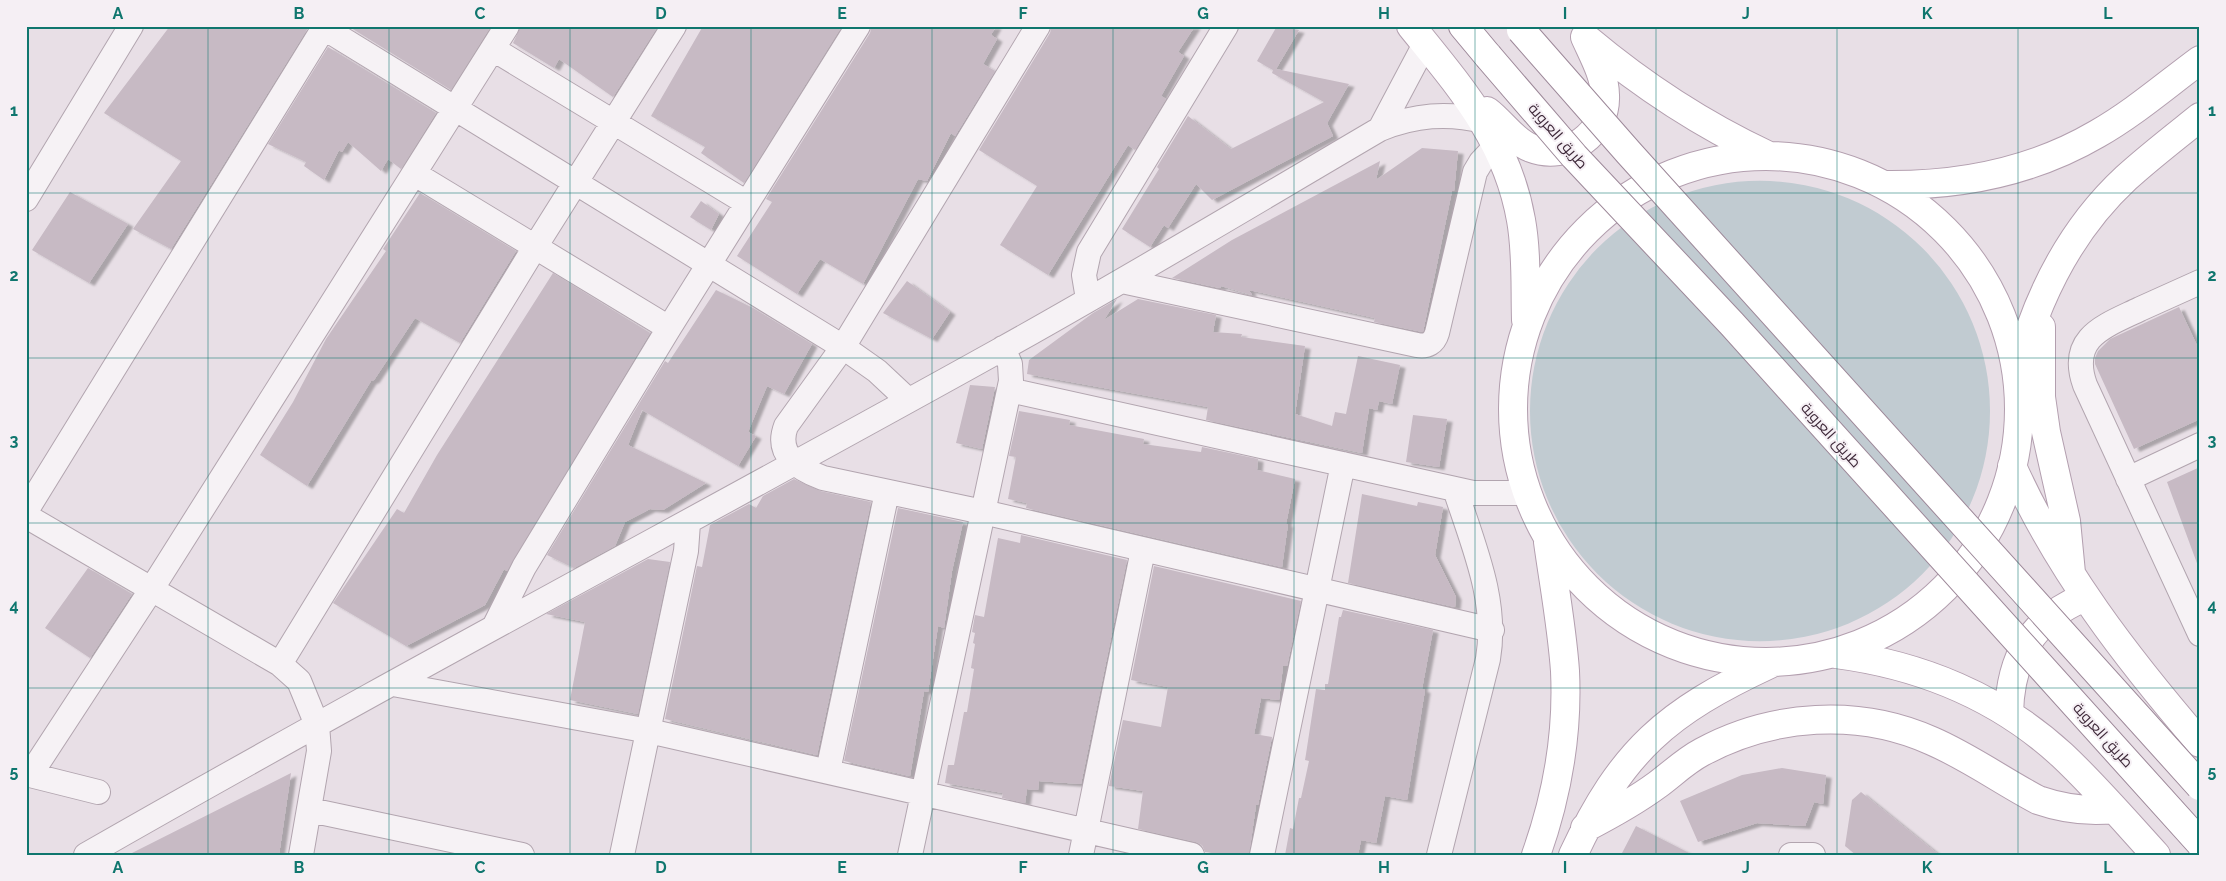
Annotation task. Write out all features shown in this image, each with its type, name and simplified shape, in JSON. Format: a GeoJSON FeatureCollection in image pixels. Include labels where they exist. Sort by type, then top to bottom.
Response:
{"type":"FeatureCollection","features":[{"type":"Feature","properties":{"kind":"main road","name":"طريق العروبة"},"geometry":{"type":"LineString","coordinates":[[1463,26],[1587,170],[1732,324],[2200,843]]}},
{"type":"Feature","properties":{"kind":"main road"},"geometry":{"type":"LineString","coordinates":[[1520,28],[1629,153],[2200,786]]}},
{"type":"Feature","properties":{"kind":"main road"},"geometry":{"type":"LineString","coordinates":[[1470,99],[1491,114],[1519,141],[1531,148],[1544,151],[1572,148],[1593,132],[1604,108],[1604,82],[1580,32]]}},
{"type":"Feature","properties":{"kind":"main road"},"geometry":{"type":"LineString","coordinates":[[1580,32],[1642,83],[1672,104],[1736,140],[1768,155]]}},
{"type":"Feature","properties":{"kind":"main road"},"geometry":{"type":"LineString","coordinates":[[1418,35],[1470,99],[1484,121],[1508,169],[1521,221],[1524,247],[1526,331]]}},
{"type":"Feature","properties":{"kind":"main road"},"geometry":{"type":"LineString","coordinates":[[1884,185],[1912,185],[1968,180],[2013,170],[2048,158],[2074,147],[2114,123],[2200,60]]}},
{"type":"Feature","properties":{"kind":"main road"},"geometry":{"type":"LineString","coordinates":[[2016,376],[2033,318],[2045,291],[2074,241],[2101,205],[2126,178],[2200,117]]}},
{"type":"Feature","properties":{"kind":"main road"},"geometry":{"type":"LineString","coordinates":[[1768,155],[1798,157],[1828,163],[1857,172],[1884,185],[1934,219],[1955,240],[1974,264],[2002,318],[2016,376],[2017,437],[2012,466],[2003,496],[1991,524],[1976,550],[1958,574],[1914,615],[1888,631],[1832,654],[1772,663],[1713,657],[1656,638],[1605,605],[1583,584],[1547,536],[1527,493],[1515,439],[1513,412],[1519,357],[1526,331],[1550,278],[1566,254],[1593,225],[1631,195],[1683,170],[1740,157],[1768,155]]}},
{"type":"Feature","properties":{"kind":"main road"},"geometry":{"type":"LineString","coordinates":[[2045,291],[2039,361],[2041,396],[2046,432],[2066,521],[2078,587]]}},
{"type":"Feature","properties":{"kind":"main road"},"geometry":{"type":"LineString","coordinates":[[2012,466],[2039,523],[2078,587],[2143,675],[2200,743]]}},
{"type":"Feature","properties":{"kind":"main road"},"geometry":{"type":"LineString","coordinates":[[1536,855],[1551,806],[1558,773],[1565,706],[1562,639],[1547,536]]}},
{"type":"Feature","properties":{"kind":"main road"},"geometry":{"type":"LineString","coordinates":[[2009,714],[2012,677],[2028,642],[2078,587]]}},
{"type":"Feature","properties":{"kind":"main road"},"geometry":{"type":"LineString","coordinates":[[1832,654],[1868,658],[1927,674],[1983,699],[2009,714],[2061,754],[2156,855]]}},
{"type":"Feature","properties":{"kind":"main road"},"geometry":{"type":"LineString","coordinates":[[1573,855],[1598,804],[1629,760],[1667,723],[1711,692],[1772,663]]}},
{"type":"Feature","properties":{"kind":"main road"},"geometry":{"type":"LineString","coordinates":[[1585,828],[1636,800],[1680,765],[1725,741],[1772,725],[1822,720],[1872,723],[1903,730],[1932,740],[2038,800],[2056,807],[2075,810],[2114,809]]}},
{"type":"Feature","properties":{"kind":"street"},"geometry":{"type":"LineString","coordinates":[[26,199],[131,26]]}},
{"type":"Feature","properties":{"kind":"street"},"geometry":{"type":"LineString","coordinates":[[98,792],[28,774],[152,590],[507,26]]}},
{"type":"Feature","properties":{"kind":"street"},"geometry":{"type":"LineString","coordinates":[[280,664],[575,182],[674,26]]}},
{"type":"Feature","properties":{"kind":"street"},"geometry":{"type":"LineString","coordinates":[[495,625],[524,567],[668,328],[858,26]]}},
{"type":"Feature","properties":{"kind":"street"},"geometry":{"type":"LineString","coordinates":[[1038,26],[843,346],[786,426],[783,441],[784,450],[794,463],[808,472],[823,478],[983,512],[1492,630]]}},
{"type":"Feature","properties":{"kind":"street"},"geometry":{"type":"LineString","coordinates":[[1088,299],[1084,275],[1089,252],[1226,26]]}},
{"type":"Feature","properties":{"kind":"street"},"geometry":{"type":"LineString","coordinates":[[26,511],[323,27],[843,346],[877,371],[908,400]]}},
{"type":"Feature","properties":{"kind":"street"},"geometry":{"type":"LineString","coordinates":[[1380,129],[1418,35]]}},
{"type":"Feature","properties":{"kind":"street"},"geometry":{"type":"LineString","coordinates":[[493,49],[747,203]]}},
{"type":"Feature","properties":{"kind":"street"},"geometry":{"type":"LineString","coordinates":[[86,855],[495,625],[688,523],[1003,348],[1380,129],[1396,122],[1432,115],[1449,115],[1484,121]]}},
{"type":"Feature","properties":{"kind":"street"},"geometry":{"type":"LineString","coordinates":[[1122,280],[1417,345],[1428,345],[1437,333],[1475,172],[1481,162],[1497,145]]}},
{"type":"Feature","properties":{"kind":"street"},"geometry":{"type":"LineString","coordinates":[[415,174],[668,328]]}},
{"type":"Feature","properties":{"kind":"street"},"geometry":{"type":"LineString","coordinates":[[2197,622],[2128,479],[2081,374],[2082,352],[2086,342],[2102,326],[2200,282]]}},
{"type":"Feature","properties":{"kind":"street"},"geometry":{"type":"LineString","coordinates":[[910,855],[1009,390],[1011,373],[1003,348]]}},
{"type":"Feature","properties":{"kind":"street"},"geometry":{"type":"LineString","coordinates":[[1009,390],[1455,489],[1492,495],[1527,493]]}},
{"type":"Feature","properties":{"kind":"street"},"geometry":{"type":"LineString","coordinates":[[2128,479],[2200,445]]}},
{"type":"Feature","properties":{"kind":"street"},"geometry":{"type":"LineString","coordinates":[[1262,855],[1343,464]]}},
{"type":"Feature","properties":{"kind":"street"},"geometry":{"type":"LineString","coordinates":[[1439,855],[1488,659],[1492,630],[1486,585],[1455,489]]}},
{"type":"Feature","properties":{"kind":"street"},"geometry":{"type":"LineString","coordinates":[[828,771],[887,492]]}},
{"type":"Feature","properties":{"kind":"street"},"geometry":{"type":"LineString","coordinates":[[26,516],[280,664],[299,681],[317,725],[319,751],[301,855]]}},
{"type":"Feature","properties":{"kind":"street"},"geometry":{"type":"LineString","coordinates":[[622,855],[686,551],[688,523]]}},
{"type":"Feature","properties":{"kind":"street"},"geometry":{"type":"LineString","coordinates":[[1081,855],[1143,550]]}},
{"type":"Feature","properties":{"kind":"street"},"geometry":{"type":"LineString","coordinates":[[393,684],[649,731],[1192,855]]}},
{"type":"Feature","properties":{"kind":"street"},"geometry":{"type":"LineString","coordinates":[[310,810],[522,855]]}},
{"type":"Feature","properties":{"kind":"street"},"geometry":{"type":"LineString","coordinates":[[1790,855],[1813,855]]}},
{"type":"Feature","properties":{"kind":"shaded area"},"geometry":{"type":"Polygon","coordinates":[[[1760,181],[1805,185],[1848,198],[1888,220],[1923,248],[1951,283],[1973,323],[1986,366],[1990,411],[1986,456],[1973,499],[1951,539],[1923,574],[1888,602],[1848,624],[1805,637],[1760,641],[1715,637],[1672,624],[1632,602],[1597,574],[1569,539],[1547,499],[1534,456],[1530,411],[1534,366],[1547,323],[1569,283],[1597,248],[1632,220],[1672,198],[1715,185],[1760,181]]]}},
{"type":"Feature","properties":{"kind":"building"},"geometry":{"type":"Polygon","coordinates":[[[170,26],[308,28],[171,249],[133,229],[181,161],[104,113],[170,26]]]}},
{"type":"Feature","properties":{"kind":"building"},"geometry":{"type":"Polygon","coordinates":[[[348,26],[491,26],[451,90],[348,26]]]}},
{"type":"Feature","properties":{"kind":"building"},"geometry":{"type":"Polygon","coordinates":[[[521,26],[658,26],[613,97],[559,59],[554,68],[513,43],[521,26]]]}},
{"type":"Feature","properties":{"kind":"building"},"geometry":{"type":"Polygon","coordinates":[[[703,26],[842,26],[744,183],[701,153],[705,147],[651,116],[703,26]]]}},
{"type":"Feature","properties":{"kind":"building"},"geometry":{"type":"Polygon","coordinates":[[[872,26],[996,26],[991,35],[997,39],[983,64],[995,71],[955,136],[951,133],[927,181],[918,179],[863,284],[820,259],[797,294],[737,256],[772,202],[766,199],[870,33],[872,26]]]}},
{"type":"Feature","properties":{"kind":"building"},"geometry":{"type":"Polygon","coordinates":[[[1052,26],[1195,26],[1178,52],[1184,56],[1161,96],[1166,99],[1135,150],[1128,145],[1048,275],[1000,245],[1037,186],[979,150],[1050,33],[1052,26]]]}},
{"type":"Feature","properties":{"kind":"building"},"geometry":{"type":"Polygon","coordinates":[[[1277,26],[1299,30],[1276,69],[1349,84],[1327,123],[1333,136],[1212,200],[1196,184],[1168,228],[1164,225],[1150,247],[1122,229],[1159,169],[1157,167],[1188,116],[1231,149],[1324,102],[1272,73],[1273,70],[1257,61],[1277,26]]]}},
{"type":"Feature","properties":{"kind":"building"},"geometry":{"type":"Polygon","coordinates":[[[328,47],[436,113],[401,169],[388,159],[381,171],[348,142],[342,152],[339,150],[324,180],[304,166],[306,162],[268,144],[328,47]]]}},
{"type":"Feature","properties":{"kind":"building"},"geometry":{"type":"Polygon","coordinates":[[[1422,148],[1458,151],[1454,191],[1452,191],[1423,332],[1374,322],[1375,318],[1249,290],[1252,295],[1221,286],[1220,288],[1172,278],[1232,240],[1380,161],[1376,180],[1422,148]]]}},
{"type":"Feature","properties":{"kind":"building"},"geometry":{"type":"Polygon","coordinates":[[[70,192],[128,224],[89,283],[32,250],[70,192]]]}},
{"type":"Feature","properties":{"kind":"building"},"geometry":{"type":"Polygon","coordinates":[[[420,193],[516,251],[460,343],[415,318],[374,380],[371,381],[307,486],[260,455],[293,402],[326,339],[386,251],[383,249],[420,193]]]}},
{"type":"Feature","properties":{"kind":"building"},"geometry":{"type":"Polygon","coordinates":[[[701,201],[719,214],[711,230],[690,217],[701,201]]]}},
{"type":"Feature","properties":{"kind":"building"},"geometry":{"type":"Polygon","coordinates":[[[553,273],[650,333],[507,571],[504,569],[485,605],[406,646],[333,603],[397,509],[404,513],[437,455],[553,273]]]}},
{"type":"Feature","properties":{"kind":"building"},"geometry":{"type":"Polygon","coordinates":[[[907,281],[950,312],[932,339],[883,313],[907,281]]]}},
{"type":"Feature","properties":{"kind":"building"},"geometry":{"type":"Polygon","coordinates":[[[716,290],[753,308],[812,344],[784,394],[767,386],[748,432],[756,436],[738,466],[642,410],[628,445],[706,483],[663,510],[650,509],[625,522],[615,546],[574,568],[547,555],[665,361],[668,363],[716,290]]]}},
{"type":"Feature","properties":{"kind":"building"},"geometry":{"type":"Polygon","coordinates":[[[1117,299],[1104,320],[1138,299],[1216,315],[1213,332],[1242,334],[1241,337],[1305,346],[1295,414],[1332,426],[1335,412],[1346,414],[1358,356],[1400,365],[1392,404],[1379,401],[1377,410],[1369,408],[1362,453],[1206,420],[1208,407],[1027,374],[1029,360],[1093,313],[1117,299]]]}},
{"type":"Feature","properties":{"kind":"building"},"geometry":{"type":"Polygon","coordinates":[[[2179,307],[2200,352],[2200,419],[2134,449],[2095,364],[2095,358],[2098,351],[2110,339],[2179,307]]]}},
{"type":"Feature","properties":{"kind":"building"},"geometry":{"type":"Polygon","coordinates":[[[970,385],[995,387],[982,449],[956,443],[970,385]]]}},
{"type":"Feature","properties":{"kind":"building"},"geometry":{"type":"Polygon","coordinates":[[[1019,411],[1070,420],[1069,425],[1144,439],[1143,444],[1201,452],[1202,447],[1258,459],[1257,470],[1295,479],[1286,524],[1288,524],[1282,567],[1026,508],[1027,503],[1008,499],[1016,457],[1009,456],[1019,411]]]}},
{"type":"Feature","properties":{"kind":"building"},"geometry":{"type":"Polygon","coordinates":[[[1413,415],[1447,419],[1439,467],[1406,462],[1413,415]]]}},
{"type":"Feature","properties":{"kind":"building"},"geometry":{"type":"Polygon","coordinates":[[[2200,467],[2200,565],[2198,566],[2167,482],[2200,467]]]}},
{"type":"Feature","properties":{"kind":"building"},"geometry":{"type":"Polygon","coordinates":[[[794,479],[820,491],[871,502],[817,755],[665,719],[697,566],[702,567],[710,525],[749,504],[756,508],[763,496],[794,479]]]}},
{"type":"Feature","properties":{"kind":"building"},"geometry":{"type":"Polygon","coordinates":[[[1362,494],[1417,506],[1418,502],[1443,507],[1435,555],[1456,597],[1455,607],[1348,583],[1362,494]]]}},
{"type":"Feature","properties":{"kind":"building"},"geometry":{"type":"Polygon","coordinates":[[[898,508],[963,522],[952,571],[944,628],[938,626],[928,692],[924,691],[910,776],[844,761],[898,508]]]}},
{"type":"Feature","properties":{"kind":"building"},"geometry":{"type":"Polygon","coordinates":[[[1021,535],[1127,560],[1081,784],[1039,781],[1038,790],[1027,789],[1025,803],[1002,798],[1003,793],[945,783],[948,765],[954,765],[964,712],[967,712],[974,669],[971,668],[975,644],[973,643],[975,633],[972,632],[975,615],[984,617],[998,538],[1020,543],[1021,535]]]}},
{"type":"Feature","properties":{"kind":"building"},"geometry":{"type":"Polygon","coordinates":[[[648,559],[670,562],[638,714],[570,700],[585,622],[546,614],[648,559]]]}},
{"type":"Feature","properties":{"kind":"building"},"geometry":{"type":"Polygon","coordinates":[[[1154,566],[1301,601],[1287,666],[1283,666],[1279,700],[1261,698],[1254,734],[1272,737],[1258,805],[1256,805],[1249,855],[1205,852],[1202,845],[1196,842],[1138,829],[1143,791],[1109,786],[1123,720],[1161,727],[1168,687],[1131,680],[1154,566]]]}},
{"type":"Feature","properties":{"kind":"building"},"geometry":{"type":"Polygon","coordinates":[[[88,568],[132,594],[90,658],[45,628],[88,568]]]}},
{"type":"Feature","properties":{"kind":"building"},"geometry":{"type":"Polygon","coordinates":[[[1343,610],[1433,630],[1422,689],[1425,690],[1407,800],[1385,796],[1376,843],[1361,840],[1358,855],[1285,855],[1290,828],[1293,829],[1309,761],[1305,760],[1316,689],[1325,690],[1325,684],[1328,684],[1339,617],[1341,617],[1343,610]]]}},
{"type":"Feature","properties":{"kind":"building"},"geometry":{"type":"Polygon","coordinates":[[[1782,768],[1826,775],[1823,804],[1814,802],[1805,826],[1757,823],[1698,842],[1680,801],[1742,775],[1782,768]]]}},
{"type":"Feature","properties":{"kind":"building"},"geometry":{"type":"Polygon","coordinates":[[[291,773],[279,855],[128,855],[291,773]]]}},
{"type":"Feature","properties":{"kind":"building"},"geometry":{"type":"Polygon","coordinates":[[[1861,792],[1939,855],[1856,855],[1845,846],[1852,800],[1861,792]]]}},
{"type":"Feature","properties":{"kind":"building"},"geometry":{"type":"Polygon","coordinates":[[[1636,826],[1693,855],[1621,855],[1636,826]]]}}]}
